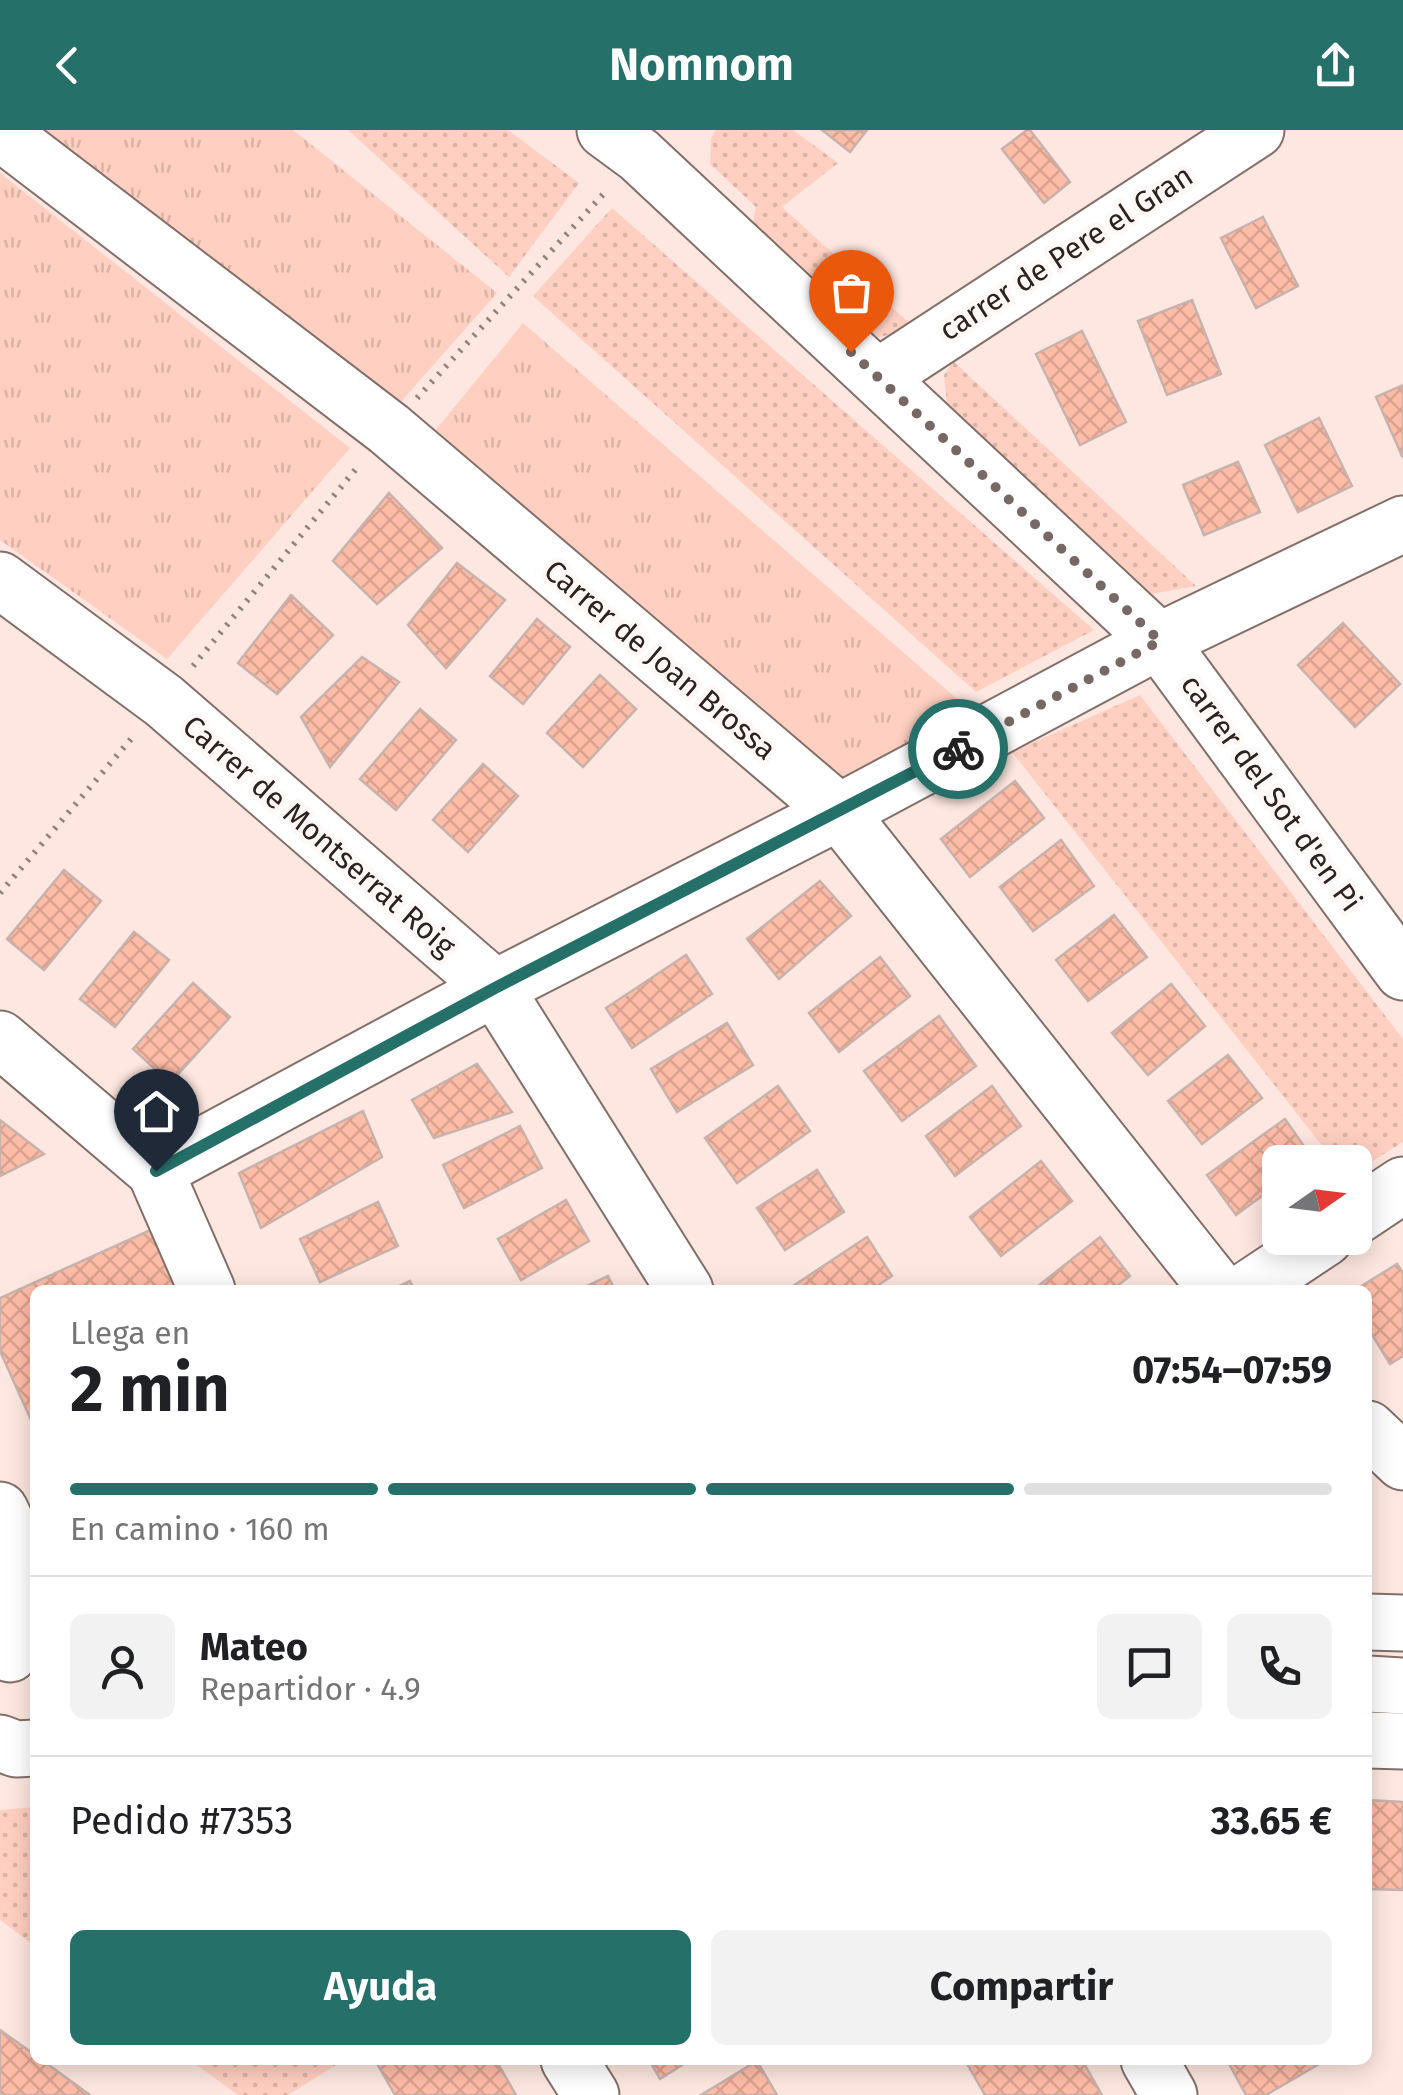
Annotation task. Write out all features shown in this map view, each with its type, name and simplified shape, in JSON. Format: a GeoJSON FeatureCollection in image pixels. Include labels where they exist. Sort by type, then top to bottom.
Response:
{"type":"FeatureCollection","features":[{"type":"Feature","properties":{"kind":"street","name":"carrer de Pere el Gran"},"geometry":{"type":"LineString","coordinates":[[878,377],[1256,130]]}},
{"type":"Feature","properties":{"kind":"street","name":"Carrer de Joan Brossa"},"geometry":{"type":"LineString","coordinates":[[0,132],[389,429],[840,812],[1214,1285]]}},
{"type":"Feature","properties":{"kind":"street","name":"carrer del Sot d'en Pi"},"geometry":{"type":"LineString","coordinates":[[635,138],[878,377],[1160,641],[1403,972]]}},
{"type":"Feature","properties":{"kind":"street"},"geometry":{"type":"LineString","coordinates":[[156,1171],[495,988],[840,812],[1160,641],[1403,524]]}},
{"type":"Feature","properties":{"kind":"street","name":"Carrer de Montserrat Roig"},"geometry":{"type":"LineString","coordinates":[[0,580],[164,701],[495,988],[682,1285]]}},
{"type":"Feature","properties":{"kind":"street"},"geometry":{"type":"LineString","coordinates":[[0,1038],[156,1171],[206,1285]]}},
{"type":"Feature","properties":{"kind":"street"},"geometry":{"type":"LineString","coordinates":[[1372,1206],[1403,1185]]}},
{"type":"Feature","properties":{"kind":"street"},"geometry":{"type":"LineString","coordinates":[[1254,1285],[1300,1255]]}},
{"type":"Feature","properties":{"kind":"street"},"geometry":{"type":"LineString","coordinates":[[1372,1433],[1403,1462]]}},
{"type":"Feature","properties":{"kind":"street"},"geometry":{"type":"LineString","coordinates":[[0,1510],[30,1572],[10,1640]]}},
{"type":"Feature","properties":{"kind":"street"},"geometry":{"type":"LineString","coordinates":[[1372,1622],[1403,1623]]}},
{"type":"Feature","properties":{"kind":"street"},"geometry":{"type":"LineString","coordinates":[[1372,1684],[1403,1686]]}},
{"type":"Feature","properties":{"kind":"street"},"geometry":{"type":"LineString","coordinates":[[1372,1740],[1403,1741]]}},
{"type":"Feature","properties":{"kind":"street"},"geometry":{"type":"LineString","coordinates":[[0,1743],[16,1750],[30,1749]]}},
{"type":"Feature","properties":{"kind":"street"},"geometry":{"type":"LineString","coordinates":[[0,1774],[30,1771]]}},
{"type":"Feature","properties":{"kind":"street"},"geometry":{"type":"LineString","coordinates":[[572,2065],[590,2095]]}},
{"type":"Feature","properties":{"kind":"street"},"geometry":{"type":"LineString","coordinates":[[1151,2065],[1168,2095]]}},
{"type":"Feature","properties":{"kind":"path"},"geometry":{"type":"LineString","coordinates":[[0,893],[635,138]]}},
{"type":"Feature","properties":{"kind":"green space"},"geometry":{"type":"Polygon","coordinates":[[[30,130],[293,130],[497,293],[391,413],[30,130]]]}},
{"type":"Feature","properties":{"kind":"green space"},"geometry":{"type":"Polygon","coordinates":[[[348,130],[508,130],[579,183],[509,277],[348,130]]]}},
{"type":"Feature","properties":{"kind":"green space"},"geometry":{"type":"Polygon","coordinates":[[[716,130],[793,130],[838,163],[782,207],[916,329],[875,338],[751,231],[756,207],[710,164],[711,138],[716,130]]]}},
{"type":"Feature","properties":{"kind":"green space"},"geometry":{"type":"Polygon","coordinates":[[[0,173],[350,448],[167,659],[0,540],[0,173]]]}},
{"type":"Feature","properties":{"kind":"green space"},"geometry":{"type":"Polygon","coordinates":[[[612,208],[1094,630],[976,692],[533,296],[612,208]]]}},
{"type":"Feature","properties":{"kind":"green space"},"geometry":{"type":"Polygon","coordinates":[[[523,323],[971,711],[836,781],[430,437],[523,323]]]}},
{"type":"Feature","properties":{"kind":"green space"},"geometry":{"type":"Polygon","coordinates":[[[953,361],[1196,586],[1152,594],[947,403],[944,375],[953,361]]]}},
{"type":"Feature","properties":{"kind":"green space"},"geometry":{"type":"Polygon","coordinates":[[[1140,695],[1403,1039],[1403,1142],[1372,1161],[1372,1145],[1322,1145],[1012,752],[1140,695]]]}},
{"type":"Feature","properties":{"kind":"green space"},"geometry":{"type":"Polygon","coordinates":[[[30,1807],[30,1942],[0,1920],[0,1810],[30,1807]]]}},
{"type":"Feature","properties":{"kind":"green space"},"geometry":{"type":"Polygon","coordinates":[[[197,2065],[336,2065],[288,2095],[238,2095],[197,2065]]]}},
{"type":"Feature","properties":{"kind":"building"},"geometry":{"type":"Polygon","coordinates":[[[822,130],[867,130],[850,152],[822,130]]]}},
{"type":"Feature","properties":{"kind":"building"},"geometry":{"type":"Polygon","coordinates":[[[1027,130],[1070,182],[1044,203],[1002,149],[1027,130]]]}},
{"type":"Feature","properties":{"kind":"building"},"geometry":{"type":"Polygon","coordinates":[[[1263,217],[1298,286],[1256,308],[1221,238],[1263,217]]]}},
{"type":"Feature","properties":{"kind":"building"},"geometry":{"type":"Polygon","coordinates":[[[1192,300],[1221,374],[1167,395],[1138,321],[1192,300]]]}},
{"type":"Feature","properties":{"kind":"building"},"geometry":{"type":"Polygon","coordinates":[[[1082,331],[1126,422],[1080,445],[1036,354],[1082,331]]]}},
{"type":"Feature","properties":{"kind":"building"},"geometry":{"type":"Polygon","coordinates":[[[1403,385],[1403,455],[1402,456],[1376,397],[1403,385]]]}},
{"type":"Feature","properties":{"kind":"building"},"geometry":{"type":"Polygon","coordinates":[[[1319,418],[1352,486],[1298,512],[1265,445],[1319,418]]]}},
{"type":"Feature","properties":{"kind":"building"},"geometry":{"type":"Polygon","coordinates":[[[1238,462],[1260,512],[1204,535],[1183,485],[1238,462]]]}},
{"type":"Feature","properties":{"kind":"building"},"geometry":{"type":"Polygon","coordinates":[[[389,493],[442,548],[377,604],[333,561],[389,493]]]}},
{"type":"Feature","properties":{"kind":"building"},"geometry":{"type":"Polygon","coordinates":[[[457,563],[505,600],[446,668],[408,625],[457,563]]]}},
{"type":"Feature","properties":{"kind":"building"},"geometry":{"type":"Polygon","coordinates":[[[291,595],[333,635],[277,694],[238,663],[291,595]]]}},
{"type":"Feature","properties":{"kind":"building"},"geometry":{"type":"Polygon","coordinates":[[[537,619],[570,647],[523,704],[490,676],[537,619]]]}},
{"type":"Feature","properties":{"kind":"building"},"geometry":{"type":"Polygon","coordinates":[[[1343,623],[1400,684],[1355,727],[1298,665],[1343,623]]]}},
{"type":"Feature","properties":{"kind":"building"},"geometry":{"type":"Polygon","coordinates":[[[362,657],[399,682],[330,767],[301,717],[362,657]]]}},
{"type":"Feature","properties":{"kind":"building"},"geometry":{"type":"Polygon","coordinates":[[[600,675],[636,709],[583,767],[547,733],[600,675]]]}},
{"type":"Feature","properties":{"kind":"building"},"geometry":{"type":"Polygon","coordinates":[[[420,709],[456,740],[396,810],[360,779],[420,709]]]}},
{"type":"Feature","properties":{"kind":"building"},"geometry":{"type":"Polygon","coordinates":[[[483,764],[518,796],[468,852],[433,820],[483,764]]]}},
{"type":"Feature","properties":{"kind":"building"},"geometry":{"type":"Polygon","coordinates":[[[1015,781],[1044,818],[970,877],[941,839],[1015,781]]]}},
{"type":"Feature","properties":{"kind":"building"},"geometry":{"type":"Polygon","coordinates":[[[1061,840],[1094,886],[1033,931],[1000,887],[1061,840]]]}},
{"type":"Feature","properties":{"kind":"building"},"geometry":{"type":"Polygon","coordinates":[[[64,870],[101,901],[44,970],[7,939],[64,870]]]}},
{"type":"Feature","properties":{"kind":"building"},"geometry":{"type":"Polygon","coordinates":[[[820,881],[851,916],[779,979],[747,939],[820,881]]]}},
{"type":"Feature","properties":{"kind":"building"},"geometry":{"type":"Polygon","coordinates":[[[1114,915],[1147,957],[1088,1001],[1056,960],[1114,915]]]}},
{"type":"Feature","properties":{"kind":"building"},"geometry":{"type":"Polygon","coordinates":[[[134,932],[169,960],[115,1027],[80,999],[134,932]]]}},
{"type":"Feature","properties":{"kind":"building"},"geometry":{"type":"Polygon","coordinates":[[[686,955],[712,994],[632,1048],[606,1008],[686,955]]]}},
{"type":"Feature","properties":{"kind":"building"},"geometry":{"type":"Polygon","coordinates":[[[880,957],[910,996],[839,1052],[809,1013],[880,957]]]}},
{"type":"Feature","properties":{"kind":"building"},"geometry":{"type":"Polygon","coordinates":[[[193,983],[230,1017],[170,1083],[133,1049],[193,983]]]}},
{"type":"Feature","properties":{"kind":"building"},"geometry":{"type":"Polygon","coordinates":[[[1171,984],[1205,1026],[1148,1075],[1112,1033],[1171,984]]]}},
{"type":"Feature","properties":{"kind":"building"},"geometry":{"type":"Polygon","coordinates":[[[939,1016],[976,1066],[902,1121],[864,1071],[939,1016]]]}},
{"type":"Feature","properties":{"kind":"building"},"geometry":{"type":"Polygon","coordinates":[[[727,1023],[753,1065],[677,1112],[651,1069],[727,1023]]]}},
{"type":"Feature","properties":{"kind":"building"},"geometry":{"type":"Polygon","coordinates":[[[1228,1055],[1262,1098],[1202,1144],[1168,1101],[1228,1055]]]}},
{"type":"Feature","properties":{"kind":"building"},"geometry":{"type":"Polygon","coordinates":[[[477,1064],[512,1112],[434,1138],[412,1100],[477,1064]]]}},
{"type":"Feature","properties":{"kind":"building"},"geometry":{"type":"Polygon","coordinates":[[[778,1086],[810,1131],[737,1183],[705,1138],[778,1086]]]}},
{"type":"Feature","properties":{"kind":"building"},"geometry":{"type":"Polygon","coordinates":[[[992,1086],[1021,1126],[955,1176],[926,1136],[992,1086]]]}},
{"type":"Feature","properties":{"kind":"building"},"geometry":{"type":"Polygon","coordinates":[[[363,1111],[382,1157],[261,1228],[239,1173],[363,1111]]]}},
{"type":"Feature","properties":{"kind":"building"},"geometry":{"type":"Polygon","coordinates":[[[1285,1119],[1303,1145],[1262,1145],[1262,1196],[1236,1215],[1207,1175],[1285,1119]]]}},
{"type":"Feature","properties":{"kind":"building"},"geometry":{"type":"Polygon","coordinates":[[[0,1120],[44,1154],[0,1176],[0,1120]]]}},
{"type":"Feature","properties":{"kind":"building"},"geometry":{"type":"Polygon","coordinates":[[[520,1126],[542,1168],[464,1208],[443,1165],[520,1126]]]}},
{"type":"Feature","properties":{"kind":"building"},"geometry":{"type":"Polygon","coordinates":[[[1041,1161],[1072,1201],[1001,1256],[970,1217],[1041,1161]]]}},
{"type":"Feature","properties":{"kind":"building"},"geometry":{"type":"Polygon","coordinates":[[[817,1170],[844,1212],[785,1250],[757,1208],[817,1170]]]}},
{"type":"Feature","properties":{"kind":"building"},"geometry":{"type":"Polygon","coordinates":[[[566,1200],[589,1241],[521,1280],[498,1239],[566,1200]]]}},
{"type":"Feature","properties":{"kind":"building"},"geometry":{"type":"Polygon","coordinates":[[[378,1202],[398,1246],[320,1282],[300,1239],[378,1202]]]}},
{"type":"Feature","properties":{"kind":"building"},"geometry":{"type":"Polygon","coordinates":[[[153,1229],[179,1285],[30,1285],[30,1418],[0,1351],[0,1298],[153,1229]]]}},
{"type":"Feature","properties":{"kind":"building"},"geometry":{"type":"Polygon","coordinates":[[[867,1237],[892,1276],[878,1285],[795,1285],[867,1237]]]}},
{"type":"Feature","properties":{"kind":"building"},"geometry":{"type":"Polygon","coordinates":[[[1100,1237],[1130,1276],[1118,1285],[1039,1285],[1100,1237]]]}},
{"type":"Feature","properties":{"kind":"building"},"geometry":{"type":"Polygon","coordinates":[[[1397,1264],[1403,1273],[1403,1356],[1390,1364],[1372,1335],[1372,1285],[1363,1285],[1397,1264]]]}},
{"type":"Feature","properties":{"kind":"building"},"geometry":{"type":"Polygon","coordinates":[[[608,1276],[612,1285],[589,1285],[608,1276]]]}},
{"type":"Feature","properties":{"kind":"building"},"geometry":{"type":"Polygon","coordinates":[[[1372,1800],[1403,1802],[1403,1890],[1372,1889],[1372,1800]]]}},
{"type":"Feature","properties":{"kind":"building"},"geometry":{"type":"Polygon","coordinates":[[[0,2030],[30,2051],[30,2065],[49,2065],[90,2095],[0,2095],[0,2030]]]}},
{"type":"Feature","properties":{"kind":"building"},"geometry":{"type":"Polygon","coordinates":[[[378,2065],[499,2065],[516,2095],[395,2095],[378,2065]]]}},
{"type":"Feature","properties":{"kind":"building"},"geometry":{"type":"Polygon","coordinates":[[[652,2065],[682,2065],[660,2079],[652,2065]]]}},
{"type":"Feature","properties":{"kind":"building"},"geometry":{"type":"Polygon","coordinates":[[[750,2065],[759,2065],[777,2095],[701,2095],[750,2065]]]}},
{"type":"Feature","properties":{"kind":"building"},"geometry":{"type":"Polygon","coordinates":[[[968,2065],[1085,2065],[1102,2095],[985,2095],[968,2065]]]}},
{"type":"Feature","properties":{"kind":"building"},"geometry":{"type":"Polygon","coordinates":[[[1230,2065],[1317,2065],[1266,2095],[1246,2095],[1230,2065]]]}},
{"type":"Feature","properties":{"kind":"way so far"},"geometry":{"type":"LineString","coordinates":[[851,352],[1160,641],[958,749]]}},
{"type":"Feature","properties":{"kind":"route"},"geometry":{"type":"LineString","coordinates":[[156,1171],[495,988],[958,749]]}}]}
